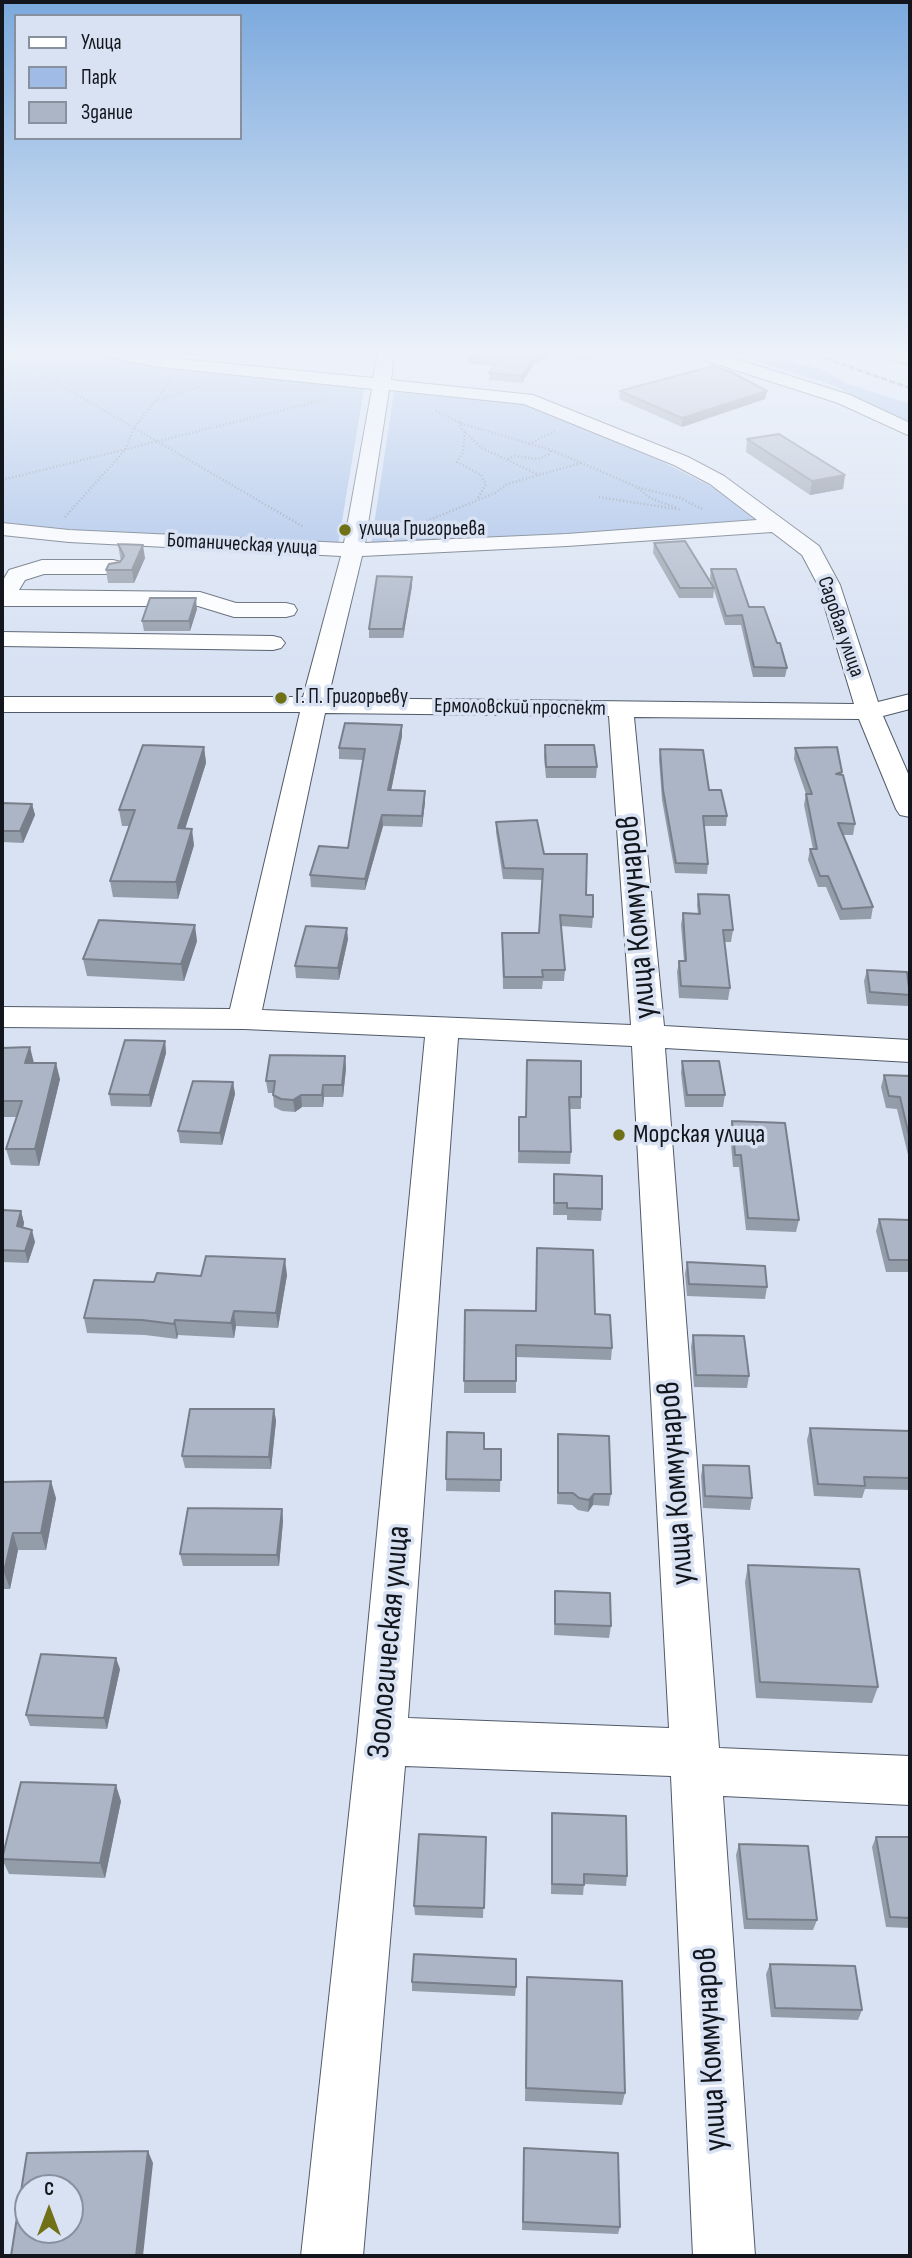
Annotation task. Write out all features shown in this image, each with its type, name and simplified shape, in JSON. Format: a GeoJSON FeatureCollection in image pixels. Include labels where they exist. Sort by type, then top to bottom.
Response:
{"type":"FeatureCollection","features":[{"type":"Feature","properties":{"kind":"street"},"geometry":{"type":"LineString","coordinates":[[244,1019],[314,705],[353,550],[366,455]]}},
{"type":"Feature","properties":{"kind":"street","name":"Садовая улица"},"geometry":{"type":"LineString","coordinates":[[667,455],[717,481],[811,551],[829,585],[869,712],[910,809]]}},
{"type":"Feature","properties":{"kind":"street","name":"Ботаническая улица"},"geometry":{"type":"LineString","coordinates":[[3,531],[353,550],[567,540],[776,526]]}},
{"type":"Feature","properties":{"kind":"street"},"geometry":{"type":"LineString","coordinates":[[7,582],[42,567],[113,567]]}},
{"type":"Feature","properties":{"kind":"street"},"geometry":{"type":"LineString","coordinates":[[7,582],[200,598],[234,610],[286,610]]}},
{"type":"Feature","properties":{"kind":"street"},"geometry":{"type":"LineString","coordinates":[[2,639],[273,643]]}},
{"type":"Feature","properties":{"kind":"street","name":"Ермоловский проспект"},"geometry":{"type":"LineString","coordinates":[[2,704],[869,712],[910,701]]}},
{"type":"Feature","properties":{"kind":"street","name":"улица Коммунаров"},"geometry":{"type":"LineString","coordinates":[[621,710],[648,1036],[696,1762],[724,2256]]}},
{"type":"Feature","properties":{"kind":"street"},"geometry":{"type":"LineString","coordinates":[[2,1017],[244,1019],[648,1036],[910,1051]]}},
{"type":"Feature","properties":{"kind":"street","name":"Зоологическая улица"},"geometry":{"type":"LineString","coordinates":[[332,2256],[382,1741],[442,1028]]}},
{"type":"Feature","properties":{"kind":"street"},"geometry":{"type":"LineString","coordinates":[[382,1741],[696,1762],[910,1780]]}},
{"type":"Feature","properties":{"kind":"path"},"geometry":{"type":"LineString","coordinates":[[2,480],[103,455]]}},
{"type":"Feature","properties":{"kind":"path"},"geometry":{"type":"LineString","coordinates":[[32,533],[70,513],[120,455]]}},
{"type":"Feature","properties":{"kind":"path"},"geometry":{"type":"LineString","coordinates":[[183,455],[326,539],[329,549]]}},
{"type":"Feature","properties":{"kind":"path"},"geometry":{"type":"LineString","coordinates":[[461,455],[457,462],[479,474],[486,484],[483,493],[475,501]]}},
{"type":"Feature","properties":{"kind":"path"},"geometry":{"type":"LineString","coordinates":[[500,455],[540,475]]}},
{"type":"Feature","properties":{"kind":"path"},"geometry":{"type":"LineString","coordinates":[[508,459],[515,456],[538,459],[547,455]]}},
{"type":"Feature","properties":{"kind":"path"},"geometry":{"type":"LineString","coordinates":[[564,455],[637,487],[680,498],[710,514]]}},
{"type":"Feature","properties":{"kind":"path"},"geometry":{"type":"LineString","coordinates":[[381,549],[387,540],[398,533],[495,493],[507,484],[582,463]]}},
{"type":"Feature","properties":{"kind":"path"},"geometry":{"type":"LineString","coordinates":[[637,487],[650,498],[681,510]]}},
{"type":"Feature","properties":{"kind":"green space"},"geometry":{"type":"Polygon","coordinates":[[[2,455],[353,455],[338,545],[113,534],[2,523],[2,455]]]}},
{"type":"Feature","properties":{"kind":"green space"},"geometry":{"type":"Polygon","coordinates":[[[384,455],[648,455],[724,493],[759,521],[559,536],[371,545],[384,455]]]}},
{"type":"Feature","properties":{"kind":"building"},"geometry":{"type":"Polygon","coordinates":[[[772,455],[813,455],[845,475],[812,481],[772,455]]]}},
{"type":"Feature","properties":{"kind":"building"},"geometry":{"type":"Polygon","coordinates":[[[685,541],[714,588],[680,588],[654,543],[685,541]]]}},
{"type":"Feature","properties":{"kind":"building"},"geometry":{"type":"Polygon","coordinates":[[[118,544],[143,545],[132,570],[106,570],[109,564],[120,562],[124,556],[118,544]]]}},
{"type":"Feature","properties":{"kind":"building"},"geometry":{"type":"Polygon","coordinates":[[[711,569],[736,569],[749,607],[764,607],[777,643],[780,643],[787,668],[754,667],[742,615],[726,616],[711,569]]]}},
{"type":"Feature","properties":{"kind":"building"},"geometry":{"type":"Polygon","coordinates":[[[377,576],[412,577],[403,629],[369,629],[377,576]]]}},
{"type":"Feature","properties":{"kind":"building"},"geometry":{"type":"Polygon","coordinates":[[[150,598],[196,598],[189,621],[142,621],[150,598]]]}},
{"type":"Feature","properties":{"kind":"building"},"geometry":{"type":"Polygon","coordinates":[[[345,723],[402,725],[388,790],[425,791],[422,816],[382,815],[365,879],[310,875],[319,846],[348,848],[365,749],[339,748],[345,723]]]}},
{"type":"Feature","properties":{"kind":"building"},"geometry":{"type":"Polygon","coordinates":[[[143,745],[204,747],[178,828],[192,829],[176,882],[110,881],[135,810],[119,810],[143,745]]]}},
{"type":"Feature","properties":{"kind":"building"},"geometry":{"type":"Polygon","coordinates":[[[545,745],[594,745],[597,767],[546,767],[545,745]]]}},
{"type":"Feature","properties":{"kind":"building"},"geometry":{"type":"Polygon","coordinates":[[[837,747],[842,772],[836,774],[843,775],[855,824],[838,823],[873,907],[842,909],[828,876],[820,876],[810,849],[817,849],[806,794],[812,794],[795,748],[837,747]]]}},
{"type":"Feature","properties":{"kind":"building"},"geometry":{"type":"Polygon","coordinates":[[[660,749],[703,750],[709,790],[721,790],[727,816],[703,816],[708,864],[676,863],[663,790],[660,749]]]}},
{"type":"Feature","properties":{"kind":"building"},"geometry":{"type":"Polygon","coordinates":[[[2,803],[32,804],[20,831],[2,831],[2,803]]]}},
{"type":"Feature","properties":{"kind":"building"},"geometry":{"type":"Polygon","coordinates":[[[537,820],[544,854],[587,854],[586,895],[593,895],[593,917],[560,915],[565,970],[542,970],[543,977],[504,977],[502,933],[539,933],[543,869],[504,868],[496,822],[537,820]]]}},
{"type":"Feature","properties":{"kind":"building"},"geometry":{"type":"Polygon","coordinates":[[[698,894],[729,895],[733,930],[723,930],[730,988],[681,986],[679,961],[686,961],[683,913],[700,914],[698,894]]]}},
{"type":"Feature","properties":{"kind":"building"},"geometry":{"type":"Polygon","coordinates":[[[99,920],[195,925],[181,964],[83,959],[99,920]]]}},
{"type":"Feature","properties":{"kind":"building"},"geometry":{"type":"Polygon","coordinates":[[[306,926],[347,928],[338,968],[295,966],[306,926]]]}},
{"type":"Feature","properties":{"kind":"building"},"geometry":{"type":"Polygon","coordinates":[[[867,970],[907,972],[910,995],[870,992],[867,970]]]}},
{"type":"Feature","properties":{"kind":"building"},"geometry":{"type":"Polygon","coordinates":[[[125,1040],[165,1041],[149,1095],[109,1094],[125,1040]]]}},
{"type":"Feature","properties":{"kind":"building"},"geometry":{"type":"Polygon","coordinates":[[[30,1047],[25,1063],[56,1063],[35,1149],[6,1149],[22,1101],[2,1101],[2,1048],[30,1047]]]}},
{"type":"Feature","properties":{"kind":"building"},"geometry":{"type":"Polygon","coordinates":[[[270,1055],[345,1056],[342,1085],[323,1085],[322,1095],[301,1095],[293,1100],[281,1099],[273,1095],[275,1081],[266,1081],[270,1055]]]}},
{"type":"Feature","properties":{"kind":"building"},"geometry":{"type":"Polygon","coordinates":[[[527,1060],[581,1061],[581,1097],[569,1097],[571,1152],[519,1151],[519,1117],[526,1117],[527,1060]]]}},
{"type":"Feature","properties":{"kind":"building"},"geometry":{"type":"Polygon","coordinates":[[[682,1061],[719,1061],[725,1095],[687,1095],[682,1061]]]}},
{"type":"Feature","properties":{"kind":"building"},"geometry":{"type":"Polygon","coordinates":[[[884,1075],[910,1076],[910,1140],[900,1097],[889,1096],[884,1075]]]}},
{"type":"Feature","properties":{"kind":"building"},"geometry":{"type":"Polygon","coordinates":[[[193,1081],[233,1082],[220,1133],[178,1131],[193,1081]]]}},
{"type":"Feature","properties":{"kind":"building"},"geometry":{"type":"Polygon","coordinates":[[[732,1121],[785,1123],[799,1220],[748,1218],[741,1155],[735,1155],[732,1121]]]}},
{"type":"Feature","properties":{"kind":"building"},"geometry":{"type":"Polygon","coordinates":[[[554,1174],[602,1176],[602,1209],[567,1208],[567,1203],[554,1203],[554,1174]]]}},
{"type":"Feature","properties":{"kind":"building"},"geometry":{"type":"Polygon","coordinates":[[[2,1210],[21,1211],[17,1226],[32,1230],[25,1251],[2,1250],[2,1210]]]}},
{"type":"Feature","properties":{"kind":"building"},"geometry":{"type":"Polygon","coordinates":[[[879,1219],[910,1220],[910,1260],[889,1260],[879,1219]]]}},
{"type":"Feature","properties":{"kind":"building"},"geometry":{"type":"Polygon","coordinates":[[[537,1248],[593,1250],[595,1314],[610,1315],[612,1348],[516,1345],[516,1381],[464,1381],[465,1310],[536,1311],[537,1248]]]}},
{"type":"Feature","properties":{"kind":"building"},"geometry":{"type":"Polygon","coordinates":[[[206,1256],[285,1259],[276,1313],[234,1311],[231,1323],[175,1320],[174,1324],[84,1318],[94,1280],[154,1282],[157,1273],[201,1276],[206,1256]]]}},
{"type":"Feature","properties":{"kind":"building"},"geometry":{"type":"Polygon","coordinates":[[[687,1262],[765,1266],[767,1287],[689,1284],[687,1262]]]}},
{"type":"Feature","properties":{"kind":"building"},"geometry":{"type":"Polygon","coordinates":[[[693,1335],[744,1336],[749,1376],[696,1375],[693,1335]]]}},
{"type":"Feature","properties":{"kind":"building"},"geometry":{"type":"Polygon","coordinates":[[[190,1409],[274,1409],[269,1457],[182,1456],[190,1409]]]}},
{"type":"Feature","properties":{"kind":"building"},"geometry":{"type":"Polygon","coordinates":[[[810,1428],[910,1431],[910,1478],[864,1477],[865,1486],[818,1484],[810,1428]]]}},
{"type":"Feature","properties":{"kind":"building"},"geometry":{"type":"Polygon","coordinates":[[[447,1432],[484,1433],[484,1449],[501,1449],[501,1480],[446,1479],[447,1432]]]}},
{"type":"Feature","properties":{"kind":"building"},"geometry":{"type":"Polygon","coordinates":[[[558,1434],[609,1436],[611,1494],[594,1494],[589,1500],[579,1498],[573,1493],[558,1493],[558,1434]]]}},
{"type":"Feature","properties":{"kind":"building"},"geometry":{"type":"Polygon","coordinates":[[[703,1465],[749,1466],[752,1498],[705,1496],[703,1465]]]}},
{"type":"Feature","properties":{"kind":"building"},"geometry":{"type":"Polygon","coordinates":[[[51,1481],[41,1533],[13,1533],[2,1572],[2,1482],[51,1481]]]}},
{"type":"Feature","properties":{"kind":"building"},"geometry":{"type":"Polygon","coordinates":[[[188,1508],[282,1509],[277,1555],[180,1554],[188,1508]]]}},
{"type":"Feature","properties":{"kind":"building"},"geometry":{"type":"Polygon","coordinates":[[[748,1565],[859,1569],[878,1687],[760,1682],[748,1565]]]}},
{"type":"Feature","properties":{"kind":"building"},"geometry":{"type":"Polygon","coordinates":[[[555,1591],[610,1593],[611,1626],[555,1624],[555,1591]]]}},
{"type":"Feature","properties":{"kind":"building"},"geometry":{"type":"Polygon","coordinates":[[[41,1654],[116,1658],[104,1718],[26,1715],[41,1654]]]}},
{"type":"Feature","properties":{"kind":"building"},"geometry":{"type":"Polygon","coordinates":[[[21,1782],[116,1785],[100,1863],[2,1859],[21,1782]]]}},
{"type":"Feature","properties":{"kind":"building"},"geometry":{"type":"Polygon","coordinates":[[[552,1813],[626,1816],[627,1876],[584,1874],[584,1885],[552,1884],[552,1813]]]}},
{"type":"Feature","properties":{"kind":"building"},"geometry":{"type":"Polygon","coordinates":[[[419,1834],[486,1837],[484,1908],[414,1906],[419,1834]]]}},
{"type":"Feature","properties":{"kind":"building"},"geometry":{"type":"Polygon","coordinates":[[[876,1837],[910,1837],[910,1918],[890,1917],[876,1837]]]}},
{"type":"Feature","properties":{"kind":"building"},"geometry":{"type":"Polygon","coordinates":[[[739,1844],[808,1846],[817,1920],[747,1919],[739,1844]]]}},
{"type":"Feature","properties":{"kind":"building"},"geometry":{"type":"Polygon","coordinates":[[[414,1954],[516,1959],[516,1987],[412,1982],[414,1954]]]}},
{"type":"Feature","properties":{"kind":"building"},"geometry":{"type":"Polygon","coordinates":[[[770,1964],[855,1966],[862,2010],[775,2008],[770,1964]]]}},
{"type":"Feature","properties":{"kind":"building"},"geometry":{"type":"Polygon","coordinates":[[[527,1977],[622,1981],[625,2093],[526,2088],[527,1977]]]}},
{"type":"Feature","properties":{"kind":"building"},"geometry":{"type":"Polygon","coordinates":[[[524,2148],[618,2153],[620,2227],[523,2222],[524,2148]]]}},
{"type":"Feature","properties":{"kind":"building"},"geometry":{"type":"Polygon","coordinates":[[[148,2151],[136,2256],[11,2256],[14,2237],[14,2244],[84,2244],[84,2174],[24,2174],[27,2153],[148,2151]]]}},
{"type":"Feature","properties":{"kind":"place","name":"улица Григорьева"},"geometry":{"type":"Point","coordinates":[345,530]}},
{"type":"Feature","properties":{"kind":"place","name":"Г. П. Григорьеву"},"geometry":{"type":"Point","coordinates":[281,698]}},
{"type":"Feature","properties":{"kind":"place","name":"Морская улица"},"geometry":{"type":"Point","coordinates":[619,1135]}}]}
